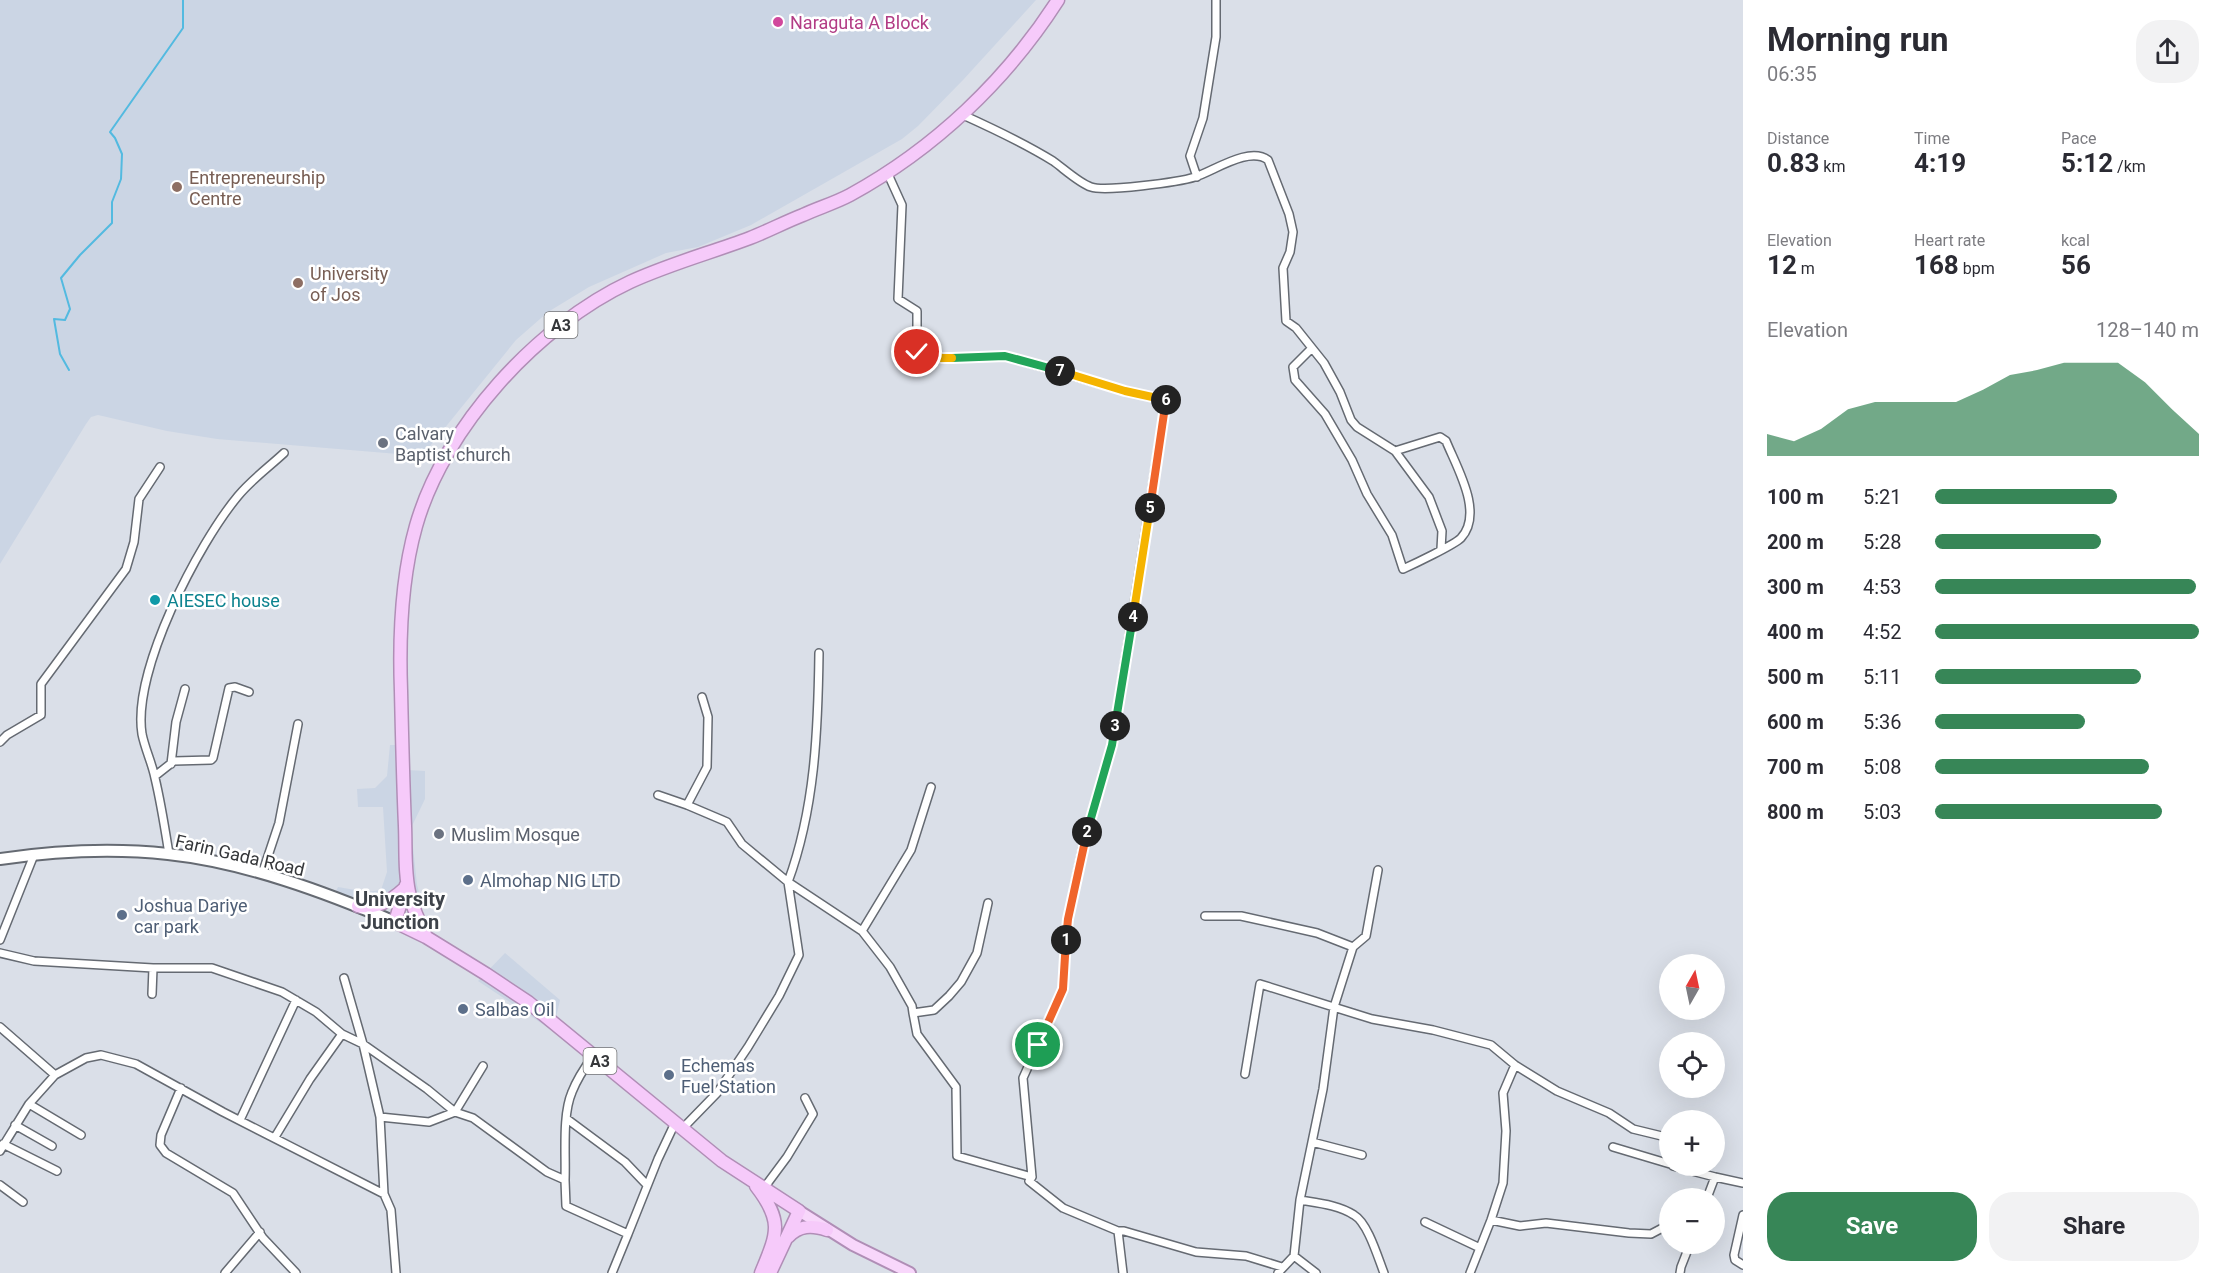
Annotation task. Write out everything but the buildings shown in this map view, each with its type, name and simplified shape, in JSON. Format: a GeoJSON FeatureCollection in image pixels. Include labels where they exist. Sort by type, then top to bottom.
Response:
{"type":"FeatureCollection","features":[{"type":"Feature","properties":{"kind":"highway","name":"A3"},"geometry":{"type":"LineString","coordinates":[[765,1269],[786,1240],[799,1211],[722,1161],[513,992],[426,937],[399,923],[407,888],[400,667],[405,583],[411,547],[425,500],[437,473],[474,415],[500,381],[529,351],[592,302],[650,274],[751,237],[848,196],[887,172],[963,115],[1014,59],[1058,0]]}},
{"type":"Feature","properties":{"kind":"highway","name":"A3"},"geometry":{"type":"LineString","coordinates":[[407,888],[426,937]]}},
{"type":"Feature","properties":{"kind":"highway"},"geometry":{"type":"LineString","coordinates":[[358,906],[379,906],[407,888]]}},
{"type":"Feature","properties":{"kind":"highway","name":"A3"},"geometry":{"type":"LineString","coordinates":[[751,1179],[771,1206],[775,1216],[774,1237],[765,1269]]}},
{"type":"Feature","properties":{"kind":"highway"},"geometry":{"type":"LineString","coordinates":[[786,1240],[801,1228],[812,1227],[827,1230]]}},
{"type":"Feature","properties":{"kind":"main road","name":"Farin Gada Road"},"geometry":{"type":"LineString","coordinates":[[0,858],[98,852],[169,854],[262,874],[324,893],[399,923]]}},
{"type":"Feature","properties":{"kind":"main road"},"geometry":{"type":"LineString","coordinates":[[799,1211],[827,1230],[904,1272]]}},
{"type":"Feature","properties":{"kind":"street"},"geometry":{"type":"LineString","coordinates":[[1197,177],[1190,156],[1203,118],[1216,37],[1216,0]]}},
{"type":"Feature","properties":{"kind":"street"},"geometry":{"type":"LineString","coordinates":[[963,115],[1008,135],[1091,188],[1152,185],[1197,177],[1219,165],[1255,155],[1268,160],[1289,214],[1293,232],[1290,252],[1283,268],[1286,321],[1296,328],[1324,363],[1340,392],[1351,420],[1395,451],[1434,505],[1442,531],[1441,549]]}},
{"type":"Feature","properties":{"kind":"street"},"geometry":{"type":"LineString","coordinates":[[887,172],[902,205],[898,299],[917,311],[917,352],[942,358],[1005,356],[1125,391],[1167,400],[1112,745],[1086,837],[1068,919],[1063,989],[1023,1078],[1032,1176],[1029,1181],[1063,1208],[1118,1231],[1196,1252],[1246,1256],[1280,1270],[1294,1256],[1300,1200],[1323,1089],[1334,1007],[1353,947],[1366,936],[1378,870]]}},
{"type":"Feature","properties":{"kind":"street"},"geometry":{"type":"LineString","coordinates":[[1311,349],[1293,367],[1295,380],[1325,414],[1352,460],[1366,494],[1392,535],[1403,569],[1460,539],[1469,526],[1471,505],[1446,441],[1440,437],[1395,451]]}},
{"type":"Feature","properties":{"kind":"street"},"geometry":{"type":"LineString","coordinates":[[169,854],[155,776],[142,734],[146,685],[162,629],[207,537],[238,495],[284,453]]}},
{"type":"Feature","properties":{"kind":"street"},"geometry":{"type":"LineString","coordinates":[[0,742],[41,715],[41,684],[126,569],[134,542],[139,499],[160,468]]}},
{"type":"Feature","properties":{"kind":"street"},"geometry":{"type":"LineString","coordinates":[[612,1273],[647,1185],[679,1126],[717,1093],[779,996],[799,955],[788,882],[796,860],[813,774],[819,653]]}},
{"type":"Feature","properties":{"kind":"street"},"geometry":{"type":"LineString","coordinates":[[155,776],[178,760],[211,760],[229,688],[235,687],[249,692]]}},
{"type":"Feature","properties":{"kind":"street"},"geometry":{"type":"LineString","coordinates":[[171,764],[176,722],[185,689]]}},
{"type":"Feature","properties":{"kind":"street"},"geometry":{"type":"LineString","coordinates":[[687,805],[707,767],[708,717],[702,697]]}},
{"type":"Feature","properties":{"kind":"street"},"geometry":{"type":"LineString","coordinates":[[262,874],[279,823],[298,724]]}},
{"type":"Feature","properties":{"kind":"street"},"geometry":{"type":"LineString","coordinates":[[862,931],[910,850],[931,787]]}},
{"type":"Feature","properties":{"kind":"street"},"geometry":{"type":"LineString","coordinates":[[658,795],[727,822],[742,844],[788,882],[862,931],[890,967],[912,1006],[917,1034],[956,1087],[957,1156],[1032,1176]]}},
{"type":"Feature","properties":{"kind":"street"},"geometry":{"type":"LineString","coordinates":[[0,940],[34,855]]}},
{"type":"Feature","properties":{"kind":"street"},"geometry":{"type":"LineString","coordinates":[[913,1013],[934,1010],[961,982],[977,952],[988,903]]}},
{"type":"Feature","properties":{"kind":"street"},"geometry":{"type":"LineString","coordinates":[[1205,916],[1241,916],[1317,933],[1353,947]]}},
{"type":"Feature","properties":{"kind":"street"},"geometry":{"type":"LineString","coordinates":[[0,953],[34,961],[153,968],[212,968],[282,992],[316,1012],[342,1034],[363,1044],[427,1089],[454,1112],[473,1118],[547,1172],[565,1180]]}},
{"type":"Feature","properties":{"kind":"street"},"geometry":{"type":"LineString","coordinates":[[152,994],[153,968]]}},
{"type":"Feature","properties":{"kind":"street"},"geometry":{"type":"LineString","coordinates":[[344,978],[355,1010],[380,1117],[384,1194],[391,1210],[396,1273]]}},
{"type":"Feature","properties":{"kind":"street"},"geometry":{"type":"LineString","coordinates":[[1245,1074],[1260,984],[1372,1019],[1432,1030],[1491,1045],[1515,1065],[1557,1091],[1609,1113],[1633,1129],[1659,1135]]}},
{"type":"Feature","properties":{"kind":"street"},"geometry":{"type":"LineString","coordinates":[[240,1120],[296,1000]]}},
{"type":"Feature","properties":{"kind":"street"},"geometry":{"type":"LineString","coordinates":[[0,1027],[56,1075]]}},
{"type":"Feature","properties":{"kind":"street"},"geometry":{"type":"LineString","coordinates":[[275,1137],[310,1079],[342,1034]]}},
{"type":"Feature","properties":{"kind":"street"},"geometry":{"type":"LineString","coordinates":[[57,1171],[1,1148],[29,1104],[56,1075],[86,1058],[101,1055],[136,1064],[384,1194]]}},
{"type":"Feature","properties":{"kind":"street"},"geometry":{"type":"LineString","coordinates":[[593,1056],[571,1092],[567,1119],[566,1206],[628,1234]]}},
{"type":"Feature","properties":{"kind":"street"},"geometry":{"type":"LineString","coordinates":[[1470,1273],[1503,1183],[1506,1131],[1503,1093],[1515,1065]]}},
{"type":"Feature","properties":{"kind":"street"},"geometry":{"type":"LineString","coordinates":[[380,1117],[429,1122],[454,1112],[483,1066]]}},
{"type":"Feature","properties":{"kind":"street"},"geometry":{"type":"LineString","coordinates":[[181,1088],[161,1135],[160,1145],[166,1153],[233,1194],[247,1217],[296,1273]]}},
{"type":"Feature","properties":{"kind":"street"},"geometry":{"type":"LineString","coordinates":[[765,1188],[813,1114],[805,1098]]}},
{"type":"Feature","properties":{"kind":"street"},"geometry":{"type":"LineString","coordinates":[[29,1104],[81,1135]]}},
{"type":"Feature","properties":{"kind":"street"},"geometry":{"type":"LineString","coordinates":[[567,1119],[625,1162],[647,1185]]}},
{"type":"Feature","properties":{"kind":"street"},"geometry":{"type":"LineString","coordinates":[[15,1125],[52,1146]]}},
{"type":"Feature","properties":{"kind":"street"},"geometry":{"type":"LineString","coordinates":[[1312,1142],[1362,1155]]}},
{"type":"Feature","properties":{"kind":"street"},"geometry":{"type":"LineString","coordinates":[[1613,1147],[1659,1161]]}},
{"type":"Feature","properties":{"kind":"street"},"geometry":{"type":"LineString","coordinates":[[1708,1176],[1743,1183]]}},
{"type":"Feature","properties":{"kind":"street"},"geometry":{"type":"LineString","coordinates":[[1711,1188],[1715,1178]]}},
{"type":"Feature","properties":{"kind":"street"},"geometry":{"type":"LineString","coordinates":[[0,1185],[23,1202]]}},
{"type":"Feature","properties":{"kind":"street"},"geometry":{"type":"LineString","coordinates":[[1300,1200],[1333,1206],[1356,1216],[1368,1234],[1384,1273]]}},
{"type":"Feature","properties":{"kind":"street"},"geometry":{"type":"LineString","coordinates":[[1743,1215],[1734,1255],[1735,1260],[1743,1265]]}},
{"type":"Feature","properties":{"kind":"street"},"geometry":{"type":"LineString","coordinates":[[1491,1220],[1520,1226],[1546,1223],[1629,1233],[1651,1234],[1659,1230]]}},
{"type":"Feature","properties":{"kind":"street"},"geometry":{"type":"LineString","coordinates":[[1425,1222],[1480,1248]]}},
{"type":"Feature","properties":{"kind":"street"},"geometry":{"type":"LineString","coordinates":[[1118,1231],[1123,1273]]}},
{"type":"Feature","properties":{"kind":"street"},"geometry":{"type":"LineString","coordinates":[[225,1273],[260,1232]]}},
{"type":"Feature","properties":{"kind":"street"},"geometry":{"type":"LineString","coordinates":[[1680,1273],[1686,1254]]}},
{"type":"Feature","properties":{"kind":"street"},"geometry":{"type":"LineString","coordinates":[[1294,1256],[1316,1273]]}},
{"type":"Feature","properties":{"kind":"shaded area","name":"University of Jos"},"geometry":{"type":"Polygon","coordinates":[[[0,0],[1036,0],[963,80],[902,139],[751,225],[698,247],[666,253],[589,287],[548,312],[516,340],[422,456],[217,439],[167,431],[98,415],[91,417],[86,424],[0,564],[0,0]]]}},
{"type":"Feature","properties":{"kind":"shaded area"},"geometry":{"type":"Polygon","coordinates":[[[390,745],[407,745],[407,770],[425,771],[425,799],[411,828],[417,885],[422,903],[363,904],[335,893],[338,887],[367,892],[381,890],[387,872],[383,807],[358,807],[357,789],[375,788],[387,776],[390,745]]]}},
{"type":"Feature","properties":{"kind":"shaded area"},"geometry":{"type":"Polygon","coordinates":[[[505,953],[560,1000],[553,1031],[478,981],[505,953]]]}},
{"type":"Feature","properties":{"kind":"waterway"},"geometry":{"type":"LineString","coordinates":[[69,370],[60,354],[54,319],[65,320],[70,309],[61,278],[112,223],[112,202],[121,179],[122,154],[110,132],[183,28],[183,0]]}},
{"type":"Feature","properties":{"kind":"place","name":"Naraguta A Block"},"geometry":{"type":"Point","coordinates":[778,22]}},
{"type":"Feature","properties":{"kind":"place","name":"Entrepreneurship Centre"},"geometry":{"type":"Point","coordinates":[177,187]}},
{"type":"Feature","properties":{"kind":"place","name":"University of Jos"},"geometry":{"type":"Point","coordinates":[298,283]}},
{"type":"Feature","properties":{"kind":"place","name":"Calvary Baptist church"},"geometry":{"type":"Point","coordinates":[383,443]}},
{"type":"Feature","properties":{"kind":"place","name":"AIESEC house"},"geometry":{"type":"Point","coordinates":[155,600]}},
{"type":"Feature","properties":{"kind":"place","name":"Muslim Mosque"},"geometry":{"type":"Point","coordinates":[439,834]}},
{"type":"Feature","properties":{"kind":"place","name":"Almohap NIG LTD"},"geometry":{"type":"Point","coordinates":[468,880]}},
{"type":"Feature","properties":{"kind":"place","name":"Joshua Dariye car park"},"geometry":{"type":"Point","coordinates":[122,915]}},
{"type":"Feature","properties":{"kind":"place","name":"Salbas Oil"},"geometry":{"type":"Point","coordinates":[463,1009]}},
{"type":"Feature","properties":{"kind":"place","name":"Echemas Fuel Station"},"geometry":{"type":"Point","coordinates":[669,1075]}},
{"type":"Feature","properties":{"kind":"district","name":"University Junction"},"geometry":{"type":"Point","coordinates":[400,910]}},
{"type":"Feature","properties":{"kind":"route"},"geometry":{"type":"LineString","coordinates":[[917,352],[942,358],[1005,356],[1125,391],[1167,400],[1112,745],[1086,837],[1068,919],[1063,989],[1038,1045]]}}]}
